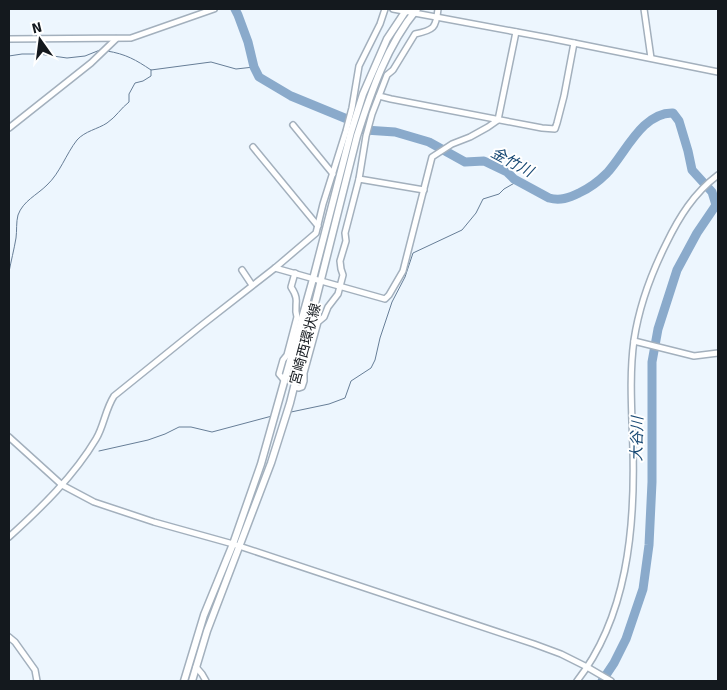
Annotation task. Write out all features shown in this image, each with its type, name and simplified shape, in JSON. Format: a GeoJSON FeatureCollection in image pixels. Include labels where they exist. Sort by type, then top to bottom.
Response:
{"type":"FeatureCollection","features":[{"type":"Feature","properties":{"kind":"main road","name":"宮崎西環状線"},"geometry":{"type":"LineString","coordinates":[[192,681],[207,632],[272,463],[290,403],[324,282],[358,136],[367,82],[387,39],[411,10]]}},
{"type":"Feature","properties":{"kind":"main road","name":"宮崎西環状線"},"geometry":{"type":"LineString","coordinates":[[184,681],[204,615],[233,544],[260,464],[313,279],[349,131],[362,110]]}},
{"type":"Feature","properties":{"kind":"street"},"geometry":{"type":"LineString","coordinates":[[9,39],[131,38],[214,9]]}},
{"type":"Feature","properties":{"kind":"street"},"geometry":{"type":"LineString","coordinates":[[294,387],[299,388],[302,386],[318,322],[324,317],[328,307],[338,294],[343,275],[340,269],[340,262],[346,241],[345,233],[359,178],[366,136],[359,66],[380,24],[385,9]]}},
{"type":"Feature","properties":{"kind":"street"},"geometry":{"type":"LineString","coordinates":[[393,9],[411,10],[437,18],[718,72]]}},
{"type":"Feature","properties":{"kind":"street"},"geometry":{"type":"LineString","coordinates":[[362,110],[379,96],[387,75],[393,70],[415,34],[430,31],[433,28],[438,9]]}},
{"type":"Feature","properties":{"kind":"street"},"geometry":{"type":"LineString","coordinates":[[644,9],[651,58]]}},
{"type":"Feature","properties":{"kind":"street"},"geometry":{"type":"LineString","coordinates":[[275,268],[385,299],[390,295],[403,271],[432,157],[452,144],[476,134],[498,120],[516,32]]}},
{"type":"Feature","properties":{"kind":"street"},"geometry":{"type":"LineString","coordinates":[[9,128],[91,64],[116,38]]}},
{"type":"Feature","properties":{"kind":"street"},"geometry":{"type":"LineString","coordinates":[[379,96],[390,100],[555,129],[564,96],[574,43]]}},
{"type":"Feature","properties":{"kind":"street"},"geometry":{"type":"LineString","coordinates":[[293,125],[333,174]]}},
{"type":"Feature","properties":{"kind":"street"},"geometry":{"type":"LineString","coordinates":[[9,537],[62,485],[91,448],[98,436],[107,408],[114,396],[316,233],[323,204],[349,131]]}},
{"type":"Feature","properties":{"kind":"street"},"geometry":{"type":"LineString","coordinates":[[253,147],[318,226]]}},
{"type":"Feature","properties":{"kind":"street"},"geometry":{"type":"LineString","coordinates":[[577,681],[589,668],[609,625],[617,601],[630,538],[633,453],[632,382],[636,327],[650,279],[676,222],[699,192],[718,176]]}},
{"type":"Feature","properties":{"kind":"street"},"geometry":{"type":"LineString","coordinates":[[359,178],[424,190]]}},
{"type":"Feature","properties":{"kind":"street"},"geometry":{"type":"LineString","coordinates":[[242,270],[252,285]]}},
{"type":"Feature","properties":{"kind":"street"},"geometry":{"type":"LineString","coordinates":[[284,380],[279,374],[283,360],[287,355],[297,317],[295,311],[296,294],[292,287],[295,273]]}},
{"type":"Feature","properties":{"kind":"street"},"geometry":{"type":"LineString","coordinates":[[635,342],[694,356],[718,353]]}},
{"type":"Feature","properties":{"kind":"street"},"geometry":{"type":"LineString","coordinates":[[9,436],[62,485],[94,502],[154,522],[233,544],[534,644],[561,654],[610,681]]}},
{"type":"Feature","properties":{"kind":"street"},"geometry":{"type":"LineString","coordinates":[[9,637],[15,642],[35,670],[37,681]]}},
{"type":"Feature","properties":{"kind":"street"},"geometry":{"type":"LineString","coordinates":[[196,667],[206,681]]}},
{"type":"Feature","properties":{"kind":"waterway","name":"金竹川"},"geometry":{"type":"LineString","coordinates":[[235,9],[259,77],[291,96],[347,119],[365,130],[395,132],[429,142],[465,162],[484,161],[507,172],[514,179],[549,198],[568,198],[594,185],[614,165],[643,127],[652,119],[673,113],[679,121],[692,170],[712,192],[716,205]]}},
{"type":"Feature","properties":{"kind":"waterway"},"geometry":{"type":"LineString","coordinates":[[9,56],[39,54],[67,58],[85,56],[100,50]]}},
{"type":"Feature","properties":{"kind":"waterway"},"geometry":{"type":"LineString","coordinates":[[107,51],[130,58],[151,70],[211,62],[236,69],[254,67]]}},
{"type":"Feature","properties":{"kind":"waterway"},"geometry":{"type":"LineString","coordinates":[[9,272],[16,238],[17,218],[20,210],[52,180],[77,140],[113,118],[129,102],[129,94],[135,83],[151,76],[151,70]]}},
{"type":"Feature","properties":{"kind":"waterway"},"geometry":{"type":"LineString","coordinates":[[291,412],[329,404],[345,398],[351,381],[371,368],[375,360],[392,302],[405,277],[413,253],[462,230],[476,213],[483,199],[499,194],[518,181]]}},
{"type":"Feature","properties":{"kind":"waterway","name":"大谷川"},"geometry":{"type":"LineString","coordinates":[[602,681],[626,639],[643,589],[649,545],[652,482],[652,362],[658,329],[677,270],[697,233],[718,203]]}},
{"type":"Feature","properties":{"kind":"waterway"},"geometry":{"type":"LineString","coordinates":[[99,451],[148,440],[179,427],[191,427],[212,432],[272,416]]}}]}
